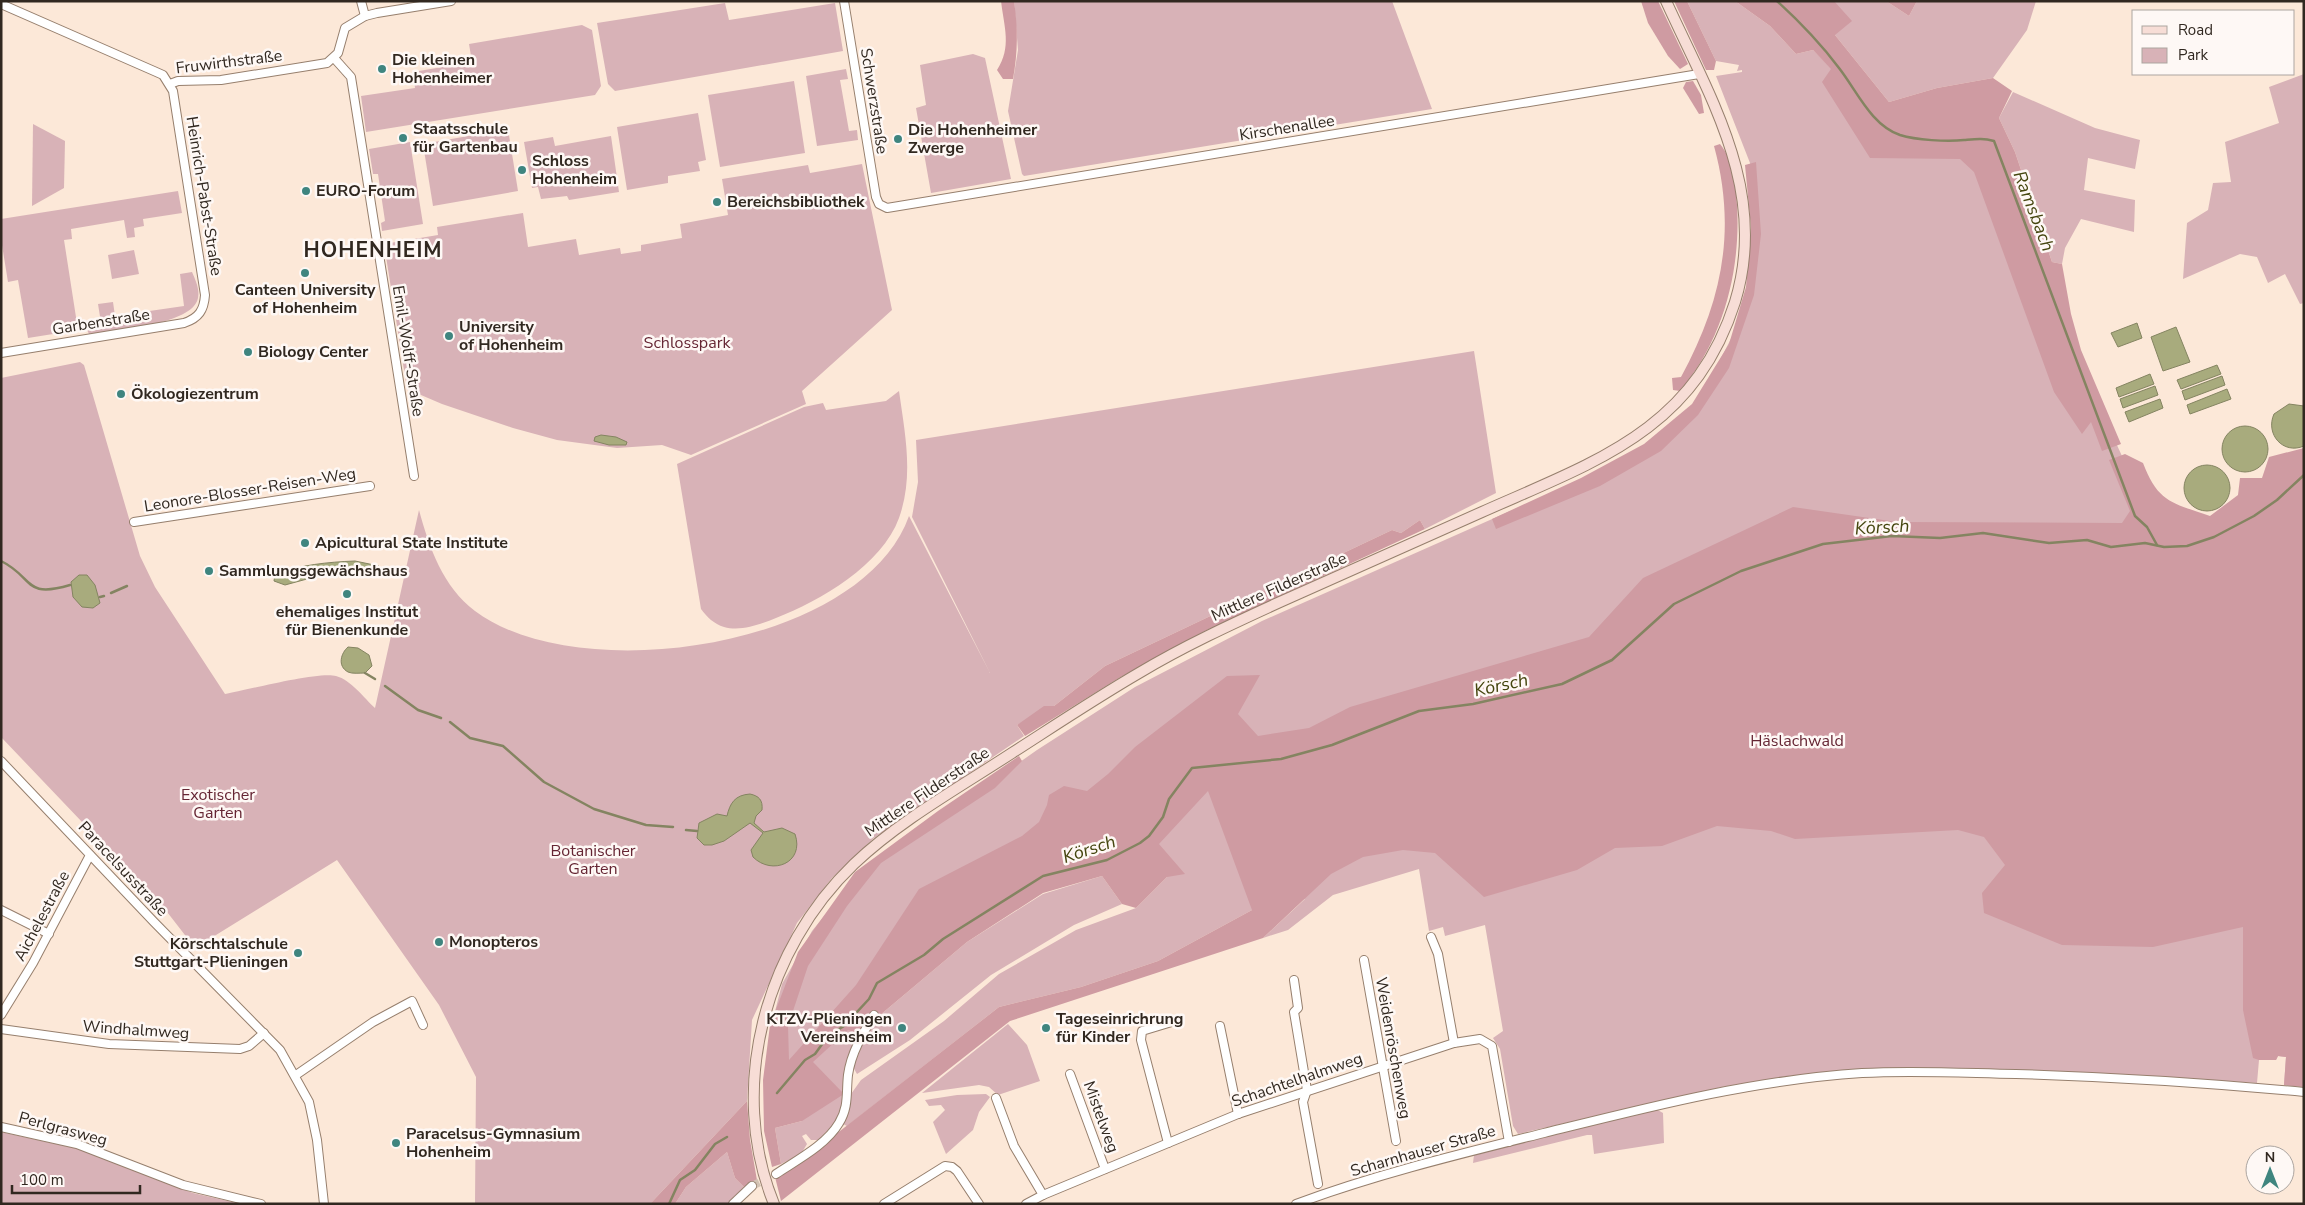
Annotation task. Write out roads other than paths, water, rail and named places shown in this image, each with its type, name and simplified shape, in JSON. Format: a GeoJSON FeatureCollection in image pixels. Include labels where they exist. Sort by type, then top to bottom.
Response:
{"type":"FeatureCollection","features":[{"type":"Feature","properties":{"kind":"main road","name":"Mittlere Filderstraße"},"geometry":{"type":"LineString","coordinates":[[774,1204],[764,1173],[755,1112],[756,1063],[761,1028],[781,967],[793,942],[823,898],[854,863],[914,818],[1083,707],[1154,664],[1207,636],[1278,603],[1610,454],[1643,433],[1685,394],[1707,363],[1727,323],[1740,279],[1745,234],[1740,173],[1732,147],[1666,1]]}},
{"type":"Feature","properties":{"kind":"street"},"geometry":{"type":"LineString","coordinates":[[360,1],[365,16]]}},
{"type":"Feature","properties":{"kind":"street"},"geometry":{"type":"LineString","coordinates":[[334,58],[341,46],[345,28],[365,16],[451,1]]}},
{"type":"Feature","properties":{"kind":"street","name":"Schwerzstraße"},"geometry":{"type":"LineString","coordinates":[[844,1],[876,197],[879,204]]}},
{"type":"Feature","properties":{"kind":"street","name":"Fruwirthstraße"},"geometry":{"type":"LineString","coordinates":[[1,4],[163,75],[170,84],[178,81],[222,80],[327,63],[334,58]]}},
{"type":"Feature","properties":{"kind":"street","name":"Emil-Wolff-Straße"},"geometry":{"type":"LineString","coordinates":[[334,58],[351,77],[414,476]]}},
{"type":"Feature","properties":{"kind":"street","name":"Kirschenallee"},"geometry":{"type":"LineString","coordinates":[[879,204],[887,208],[928,202],[1699,74]]}},
{"type":"Feature","properties":{"kind":"street","name":"Heinrich-Pabst-Straße"},"geometry":{"type":"LineString","coordinates":[[170,84],[180,130],[202,267],[205,294],[201,312]]}},
{"type":"Feature","properties":{"kind":"street","name":"Garbenstraße"},"geometry":{"type":"LineString","coordinates":[[1,353],[184,323],[192,320],[201,312]]}},
{"type":"Feature","properties":{"kind":"street","name":"Leonore-Blosser-Reisen-Weg"},"geometry":{"type":"LineString","coordinates":[[134,522],[370,486]]}},
{"type":"Feature","properties":{"kind":"street","name":"Paracelsusstraße"},"geometry":{"type":"LineString","coordinates":[[1,761],[280,1050],[296,1075],[309,1102],[317,1140],[324,1204]]}},
{"type":"Feature","properties":{"kind":"street","name":"Aichelestraße"},"geometry":{"type":"LineString","coordinates":[[1,1015],[49,934],[90,855]]}},
{"type":"Feature","properties":{"kind":"street"},"geometry":{"type":"LineString","coordinates":[[1,910],[49,934]]}},
{"type":"Feature","properties":{"kind":"street"},"geometry":{"type":"LineString","coordinates":[[1431,937],[1438,954],[1454,1043]]}},
{"type":"Feature","properties":{"kind":"street","name":"Weidenröschenweg"},"geometry":{"type":"LineString","coordinates":[[1364,960],[1396,1141]]}},
{"type":"Feature","properties":{"kind":"street"},"geometry":{"type":"LineString","coordinates":[[1294,980],[1298,1008],[1294,1012],[1307,1090],[1303,1102],[1318,1184]]}},
{"type":"Feature","properties":{"kind":"street"},"geometry":{"type":"LineString","coordinates":[[296,1075],[373,1022],[412,1000],[423,1025]]}},
{"type":"Feature","properties":{"kind":"street"},"geometry":{"type":"LineString","coordinates":[[776,1174],[813,1148],[839,1124],[848,1102],[848,1074],[851,1064],[863,1034],[874,1015]]}},
{"type":"Feature","properties":{"kind":"street"},"geometry":{"type":"LineString","coordinates":[[1168,1143],[1141,1040],[1142,1031],[1175,1021]]}},
{"type":"Feature","properties":{"kind":"street"},"geometry":{"type":"LineString","coordinates":[[1220,1026],[1238,1114]]}},
{"type":"Feature","properties":{"kind":"street","name":"Windhalmweg"},"geometry":{"type":"LineString","coordinates":[[1,1029],[109,1044],[240,1050],[249,1046],[264,1033]]}},
{"type":"Feature","properties":{"kind":"street","name":"Schachtelhalmweg"},"geometry":{"type":"LineString","coordinates":[[1026,1204],[1043,1195],[1238,1114],[1454,1043],[1480,1039],[1492,1046],[1508,1142]]}},
{"type":"Feature","properties":{"kind":"street","name":"Scharnhauser Straße"},"geometry":{"type":"LineString","coordinates":[[1296,1204],[1402,1170],[1508,1142],[1722,1091],[1798,1079],[1868,1073],[1933,1071],[2109,1077],[2304,1092]]}},
{"type":"Feature","properties":{"kind":"street","name":"Mistelweg"},"geometry":{"type":"LineString","coordinates":[[1070,1074],[1105,1169]]}},
{"type":"Feature","properties":{"kind":"street"},"geometry":{"type":"LineString","coordinates":[[996,1098],[1014,1146],[1043,1195]]}},
{"type":"Feature","properties":{"kind":"street","name":"Perlgrasweg"},"geometry":{"type":"LineString","coordinates":[[1,1127],[77,1144],[183,1185],[261,1204]]}},
{"type":"Feature","properties":{"kind":"street"},"geometry":{"type":"LineString","coordinates":[[884,1204],[944,1166],[952,1167],[979,1204]]}},
{"type":"Feature","properties":{"kind":"street"},"geometry":{"type":"LineString","coordinates":[[734,1204],[752,1186]]}},
{"type":"Feature","properties":{"kind":"street"},"geometry":{"type":"LineString","coordinates":[[1320,1195],[1320,1204]]}},
{"type":"Feature","properties":{"kind":"waterway","name":"Ramsbach"},"geometry":{"type":"LineString","coordinates":[[1777,1],[1818,42],[1839,68],[1865,106],[1881,124],[1890,130],[1907,137],[1923,139],[1949,141],[1986,139],[1994,141],[2135,516],[2147,527],[2157,545]]}},
{"type":"Feature","properties":{"kind":"waterway","name":"Körsch"},"geometry":{"type":"LineString","coordinates":[[777,1093],[805,1060],[815,1054],[828,1036],[844,1026],[869,999],[877,983],[924,955],[943,939],[1043,876],[1107,860],[1140,843],[1149,836],[1163,817],[1169,799],[1192,768],[1281,759],[1332,745],[1419,711],[1473,704],[1562,684],[1612,660],[1674,604],[1741,571],[1823,544],[1892,536],[1940,538],[1983,533],[2049,543],[2087,540],[2111,547],[2145,543],[2164,547],[2187,546],[2214,537],[2254,516],[2277,500],[2304,475]]}},
{"type":"Feature","properties":{"kind":"waterway"},"geometry":{"type":"LineString","coordinates":[[1,561],[12,567],[36,588],[55,589],[70,585]]}},
{"type":"Feature","properties":{"kind":"waterway"},"geometry":{"type":"LineString","coordinates":[[111,593],[127,586]]}},
{"type":"Feature","properties":{"kind":"waterway"},"geometry":{"type":"LineString","coordinates":[[100,597],[104,596]]}},
{"type":"Feature","properties":{"kind":"waterway"},"geometry":{"type":"LineString","coordinates":[[365,673],[375,679]]}},
{"type":"Feature","properties":{"kind":"waterway"},"geometry":{"type":"LineString","coordinates":[[385,686],[418,710],[441,718]]}},
{"type":"Feature","properties":{"kind":"waterway"},"geometry":{"type":"LineString","coordinates":[[450,722],[470,738],[503,746],[544,782],[594,809],[646,825],[673,827]]}},
{"type":"Feature","properties":{"kind":"waterway"},"geometry":{"type":"LineString","coordinates":[[686,830],[697,831]]}},
{"type":"Feature","properties":{"kind":"waterway","name":"Körsch"},"geometry":{"type":"LineString","coordinates":[[669,1204],[680,1180],[695,1170],[715,1144],[727,1137]]}},
{"type":"Feature","properties":{"kind":"tunnel"},"geometry":{"type":"LineString","coordinates":[[752,1186],[776,1174]]}},
{"type":"Feature","properties":{"kind":"place","name":"Die kleinen Hohenheimer"},"geometry":{"type":"Point","coordinates":[382,69]}},
{"type":"Feature","properties":{"kind":"place","name":"Staatsschule für Gartenbau"},"geometry":{"type":"Point","coordinates":[403,138]}},
{"type":"Feature","properties":{"kind":"place","name":"Die Hohenheimer Zwerge"},"geometry":{"type":"Point","coordinates":[898,139]}},
{"type":"Feature","properties":{"kind":"place","name":"Schloss Hohenheim"},"geometry":{"type":"Point","coordinates":[522,170]}},
{"type":"Feature","properties":{"kind":"place","name":"EURO-Forum"},"geometry":{"type":"Point","coordinates":[306,191]}},
{"type":"Feature","properties":{"kind":"place","name":"Bereichsbibliothek"},"geometry":{"type":"Point","coordinates":[717,202]}},
{"type":"Feature","properties":{"kind":"place","name":"Canteen University of Hohenheim"},"geometry":{"type":"Point","coordinates":[305,273]}},
{"type":"Feature","properties":{"kind":"place","name":"University of Hohenheim"},"geometry":{"type":"Point","coordinates":[449,336]}},
{"type":"Feature","properties":{"kind":"place","name":"Biology Center"},"geometry":{"type":"Point","coordinates":[248,352]}},
{"type":"Feature","properties":{"kind":"place","name":"Ökologiezentrum"},"geometry":{"type":"Point","coordinates":[121,394]}},
{"type":"Feature","properties":{"kind":"place","name":"Apicultural State Institute"},"geometry":{"type":"Point","coordinates":[305,543]}},
{"type":"Feature","properties":{"kind":"place","name":"Sammlungsgewächshaus"},"geometry":{"type":"Point","coordinates":[209,571]}},
{"type":"Feature","properties":{"kind":"place","name":"ehemaliges Institut für Bienenkunde"},"geometry":{"type":"Point","coordinates":[347,594]}},
{"type":"Feature","properties":{"kind":"place","name":"Monopteros"},"geometry":{"type":"Point","coordinates":[439,942]}},
{"type":"Feature","properties":{"kind":"place","name":"Körschtalschule Stuttgart-Plieningen"},"geometry":{"type":"Point","coordinates":[298,953]}},
{"type":"Feature","properties":{"kind":"place","name":"KTZV-Plieningen Vereinsheim"},"geometry":{"type":"Point","coordinates":[902,1028]}},
{"type":"Feature","properties":{"kind":"place","name":"Tageseinrichrung für Kinder"},"geometry":{"type":"Point","coordinates":[1046,1028]}},
{"type":"Feature","properties":{"kind":"place","name":"Paracelsus-Gymnasium Hohenheim"},"geometry":{"type":"Point","coordinates":[396,1143]}},
{"type":"Feature","properties":{"kind":"district","name":"HOHENHEIM"},"geometry":{"type":"Point","coordinates":[373,250]}},
{"type":"Feature","properties":{"kind":"park label","name":"Schlosspark"},"geometry":{"type":"Point","coordinates":[687,343]}},
{"type":"Feature","properties":{"kind":"park label","name":"Häslachwald"},"geometry":{"type":"Point","coordinates":[1797,741]}},
{"type":"Feature","properties":{"kind":"park label","name":"Exotischer Garten"},"geometry":{"type":"Point","coordinates":[218,804]}},
{"type":"Feature","properties":{"kind":"park label","name":"Botanischer Garten"},"geometry":{"type":"Point","coordinates":[593,860]}}]}
